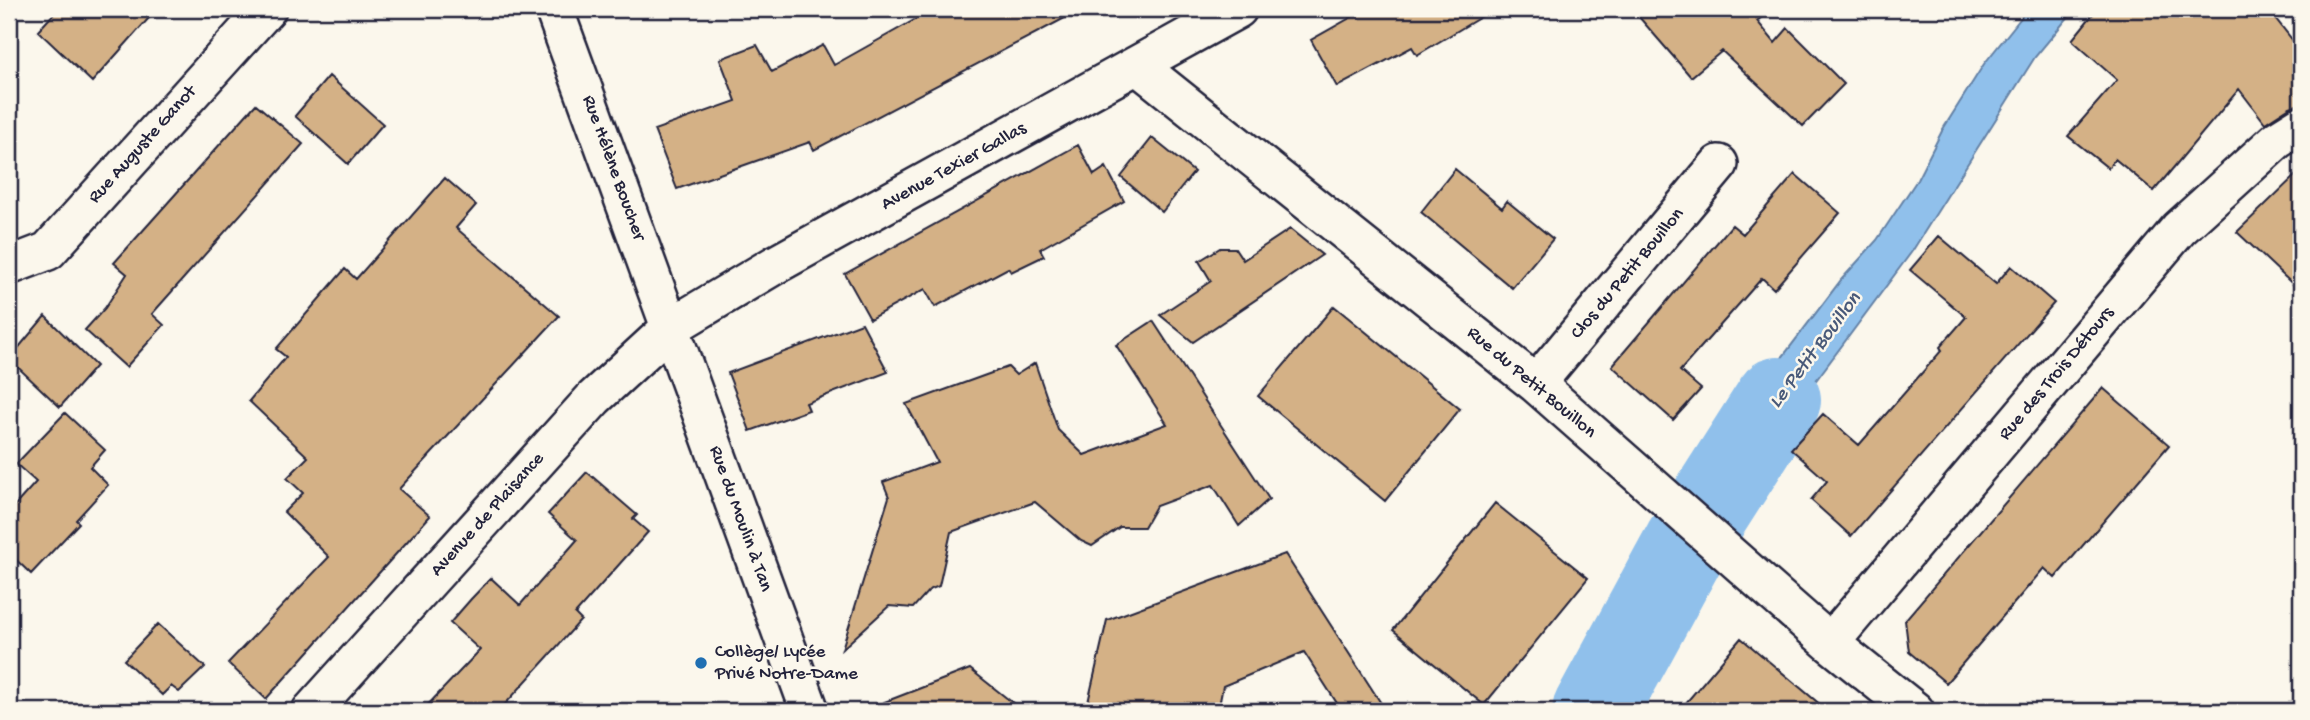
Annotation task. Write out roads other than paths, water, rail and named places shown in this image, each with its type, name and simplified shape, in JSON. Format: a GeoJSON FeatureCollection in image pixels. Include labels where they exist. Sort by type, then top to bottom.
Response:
{"type":"FeatureCollection","features":[{"type":"Feature","properties":{"kind":"street","name":"Rue Auguste Ganot"},"geometry":{"type":"LineString","coordinates":[[9,266],[48,251],[267,9]]}},
{"type":"Feature","properties":{"kind":"street","name":"Rue Hélène Boucher"},"geometry":{"type":"LineString","coordinates":[[554,9],[671,327]]}},
{"type":"Feature","properties":{"kind":"street","name":"Avenue Texier Gallas"},"geometry":{"type":"LineString","coordinates":[[671,327],[775,265],[1238,9]]}},
{"type":"Feature","properties":{"kind":"street","name":"Rue du Petit Bouillon"},"geometry":{"type":"LineString","coordinates":[[1138,66],[1536,384],[1830,643],[1914,711]]}},
{"type":"Feature","properties":{"kind":"street","name":"Rue des Trois Détours"},"geometry":{"type":"LineString","coordinates":[[1830,643],[2179,229],[2277,140],[2301,125]]}},
{"type":"Feature","properties":{"kind":"street","name":"Clos du Petit Bouillon"},"geometry":{"type":"LineString","coordinates":[[1536,384],[1719,164]]}},
{"type":"Feature","properties":{"kind":"street","name":"Avenue de Plaisance"},"geometry":{"type":"LineString","coordinates":[[312,711],[594,398],[671,327]]}},
{"type":"Feature","properties":{"kind":"street","name":"Rue du Moulin à Tan"},"geometry":{"type":"LineString","coordinates":[[671,327],[810,711]]}},
{"type":"Feature","properties":{"kind":"water"},"geometry":{"type":"Polygon","coordinates":[[[2028,9],[2075,9],[2035,57],[1913,250],[1794,410],[1738,510],[1742,514],[1736,520],[1693,484],[1695,477],[1702,482],[1759,388],[1841,280],[1877,240],[1917,180],[1943,129],[1984,64],[2028,9]]]}},
{"type":"Feature","properties":{"kind":"water"},"geometry":{"type":"Polygon","coordinates":[[[1665,527],[1711,565],[1706,571],[1702,569],[1638,676],[1621,711],[1567,711],[1577,684],[1665,541],[1658,534],[1665,527]]]}},
{"type":"Feature","properties":{"kind":"waterway","name":"Le Petit Bouillon"},"geometry":{"type":"LineString","coordinates":[[1595,711],[1686,544],[1778,400]]}},
{"type":"Feature","properties":{"kind":"place","name":"Collège/ Lycée Privé Notre-Dame"},"geometry":{"type":"Point","coordinates":[701,663]}}]}
